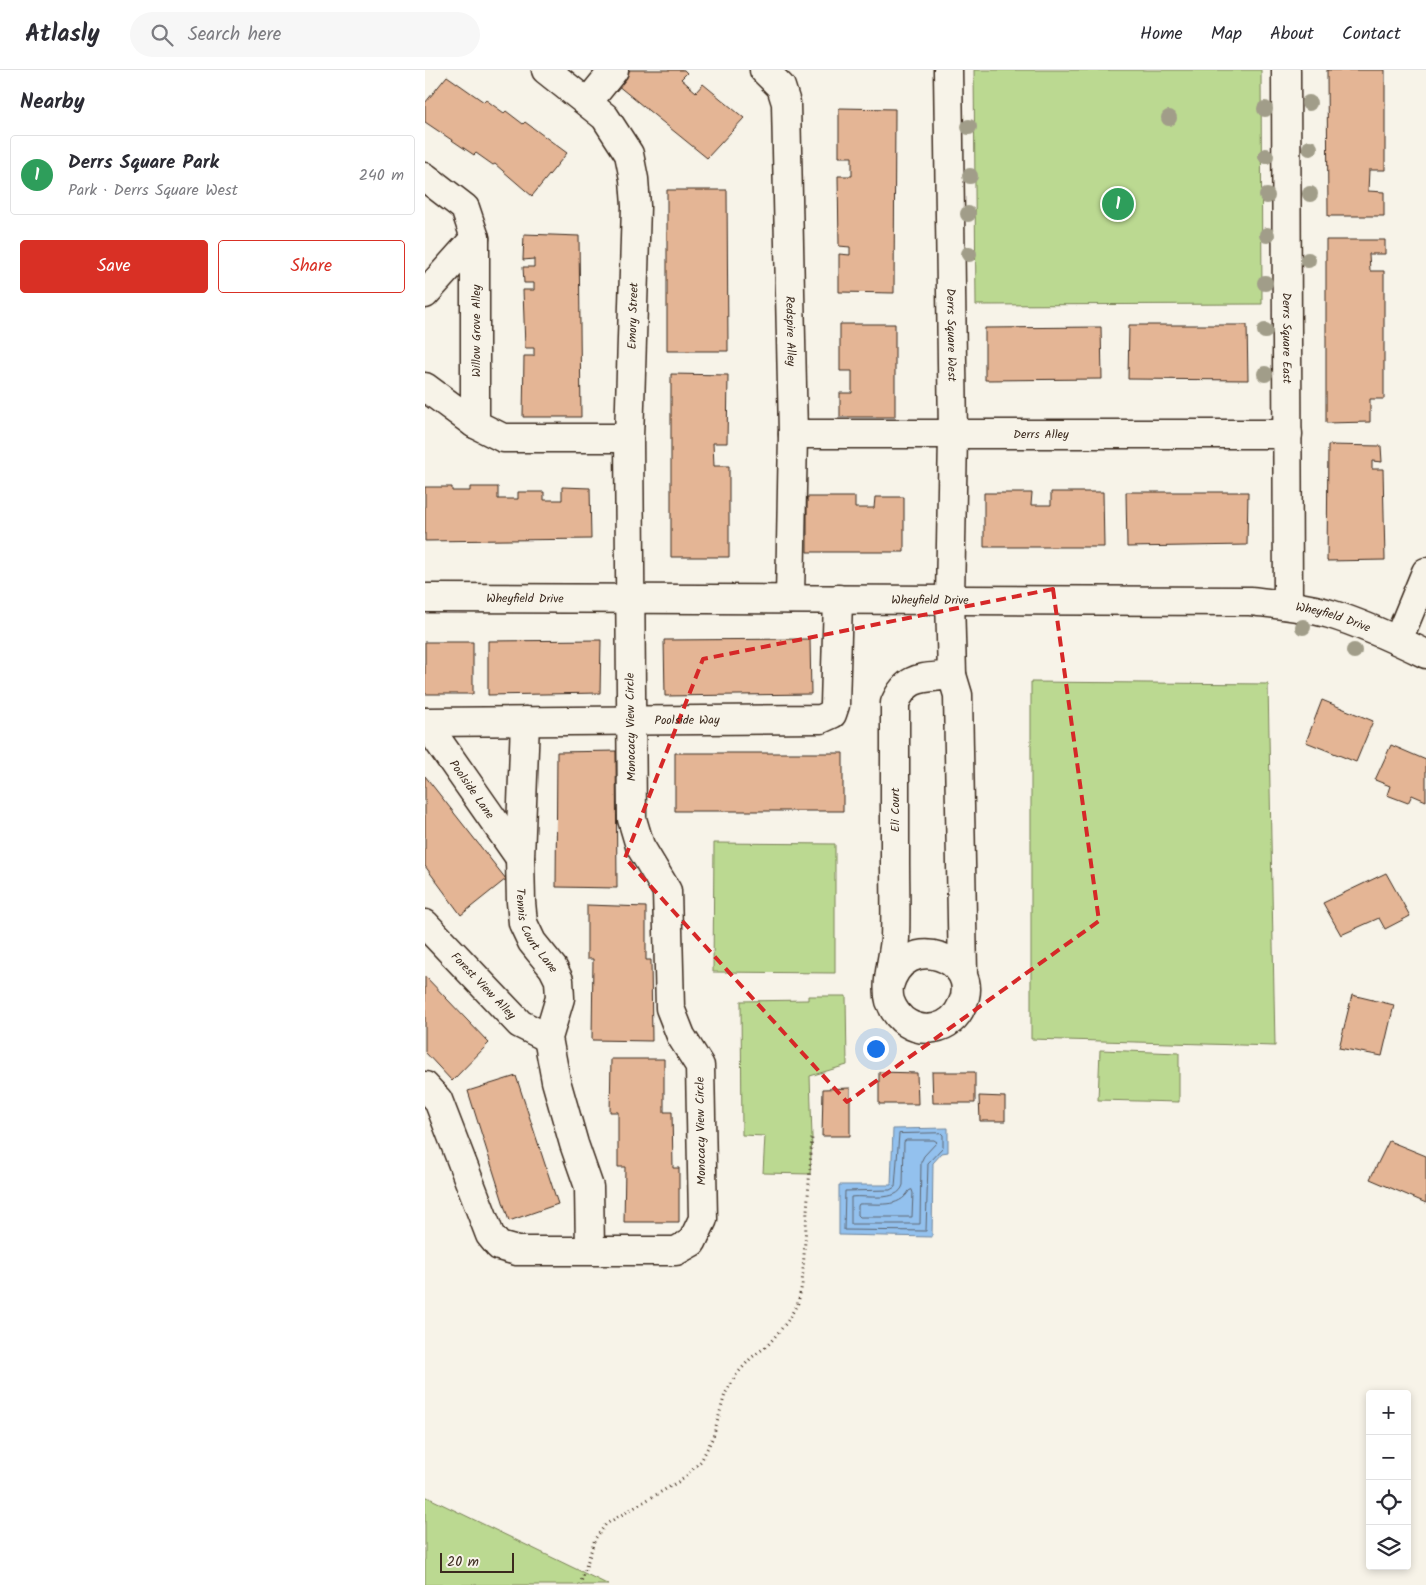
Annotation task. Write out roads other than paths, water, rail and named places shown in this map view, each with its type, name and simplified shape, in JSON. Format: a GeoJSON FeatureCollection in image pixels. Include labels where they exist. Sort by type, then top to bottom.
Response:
{"type":"FeatureCollection","features":[{"type":"Feature","properties":{"kind":"street","name":"Emory Street"},"geometry":{"type":"LineString","coordinates":[[546,70],[605,117],[629,154],[634,179],[636,206],[629,438],[630,598]]}},
{"type":"Feature","properties":{"kind":"street"},"geometry":{"type":"LineString","coordinates":[[588,102],[614,70]]}},
{"type":"Feature","properties":{"kind":"street","name":"Redspire Alley"},"geometry":{"type":"LineString","coordinates":[[764,70],[781,87],[786,103],[793,434],[790,598]]}},
{"type":"Feature","properties":{"kind":"street","name":"Derrs Square West"},"geometry":{"type":"LineString","coordinates":[[948,70],[953,435],[950,599]]}},
{"type":"Feature","properties":{"kind":"street","name":"Derrs Square East"},"geometry":{"type":"LineString","coordinates":[[1286,70],[1288,605]]}},
{"type":"Feature","properties":{"kind":"street","name":"Willow Grove Alley"},"geometry":{"type":"LineString","coordinates":[[425,177],[465,208],[475,238],[475,424]]}},
{"type":"Feature","properties":{"kind":"street"},"geometry":{"type":"LineString","coordinates":[[425,294],[475,238]]}},
{"type":"Feature","properties":{"kind":"street"},"geometry":{"type":"LineString","coordinates":[[425,386],[475,424],[503,438],[629,438]]}},
{"type":"Feature","properties":{"kind":"street","name":"Derrs Alley"},"geometry":{"type":"LineString","coordinates":[[793,434],[1287,434]]}},
{"type":"Feature","properties":{"kind":"street"},"geometry":{"type":"LineString","coordinates":[[1398,640],[1426,572]]}},
{"type":"Feature","properties":{"kind":"street","name":"Wheyfield Drive"},"geometry":{"type":"LineString","coordinates":[[425,598],[1200,599],[1250,601],[1288,605],[1329,613],[1398,640],[1426,654]]}},
{"type":"Feature","properties":{"kind":"street","name":"Monocacy View Circle"},"geometry":{"type":"LineString","coordinates":[[425,1086],[438,1100],[490,1235],[499,1246],[517,1252],[590,1250],[676,1252],[692,1242],[703,1218],[700,1066],[681,1036],[670,1008],[667,891],[640,846],[632,819],[630,598]]}},
{"type":"Feature","properties":{"kind":"street","name":"Poolside Way"},"geometry":{"type":"LineString","coordinates":[[425,722],[821,720],[832,714],[835,706],[838,599]]}},
{"type":"Feature","properties":{"kind":"street","name":"Eli Court"},"geometry":{"type":"LineString","coordinates":[[950,599],[952,675],[958,695],[963,975],[965,992],[963,1005],[951,1021],[940,1027],[928,1029],[906,1024],[894,1011],[889,999],[895,939],[895,704],[900,691],[911,681],[952,675]]}},
{"type":"Feature","properties":{"kind":"street","name":"Tennis Court Lane"},"geometry":{"type":"LineString","coordinates":[[525,721],[520,858],[523,923],[531,942],[553,968],[559,980],[560,998],[549,1038],[557,1081],[574,1144],[589,1187],[590,1250]]}},
{"type":"Feature","properties":{"kind":"street","name":"Poolside Lane"},"geometry":{"type":"LineString","coordinates":[[425,722],[520,858]]}},
{"type":"Feature","properties":{"kind":"street","name":"Forest View Alley"},"geometry":{"type":"LineString","coordinates":[[425,924],[520,1024],[549,1038]]}},
{"type":"Feature","properties":{"kind":"street"},"geometry":{"type":"LineString","coordinates":[[889,986],[892,976],[899,966],[910,957],[923,954],[936,954],[951,962],[963,975]]}},
{"type":"Feature","properties":{"kind":"water"},"geometry":{"type":"Polygon","coordinates":[[[948,1128],[948,1152],[942,1153],[933,1163],[932,1237],[839,1235],[839,1185],[891,1185],[893,1129],[948,1128]]]}},
{"type":"Feature","properties":{"kind":"place","name":"Derrs Square Park"},"geometry":{"type":"Point","coordinates":[1118,204]}}]}
